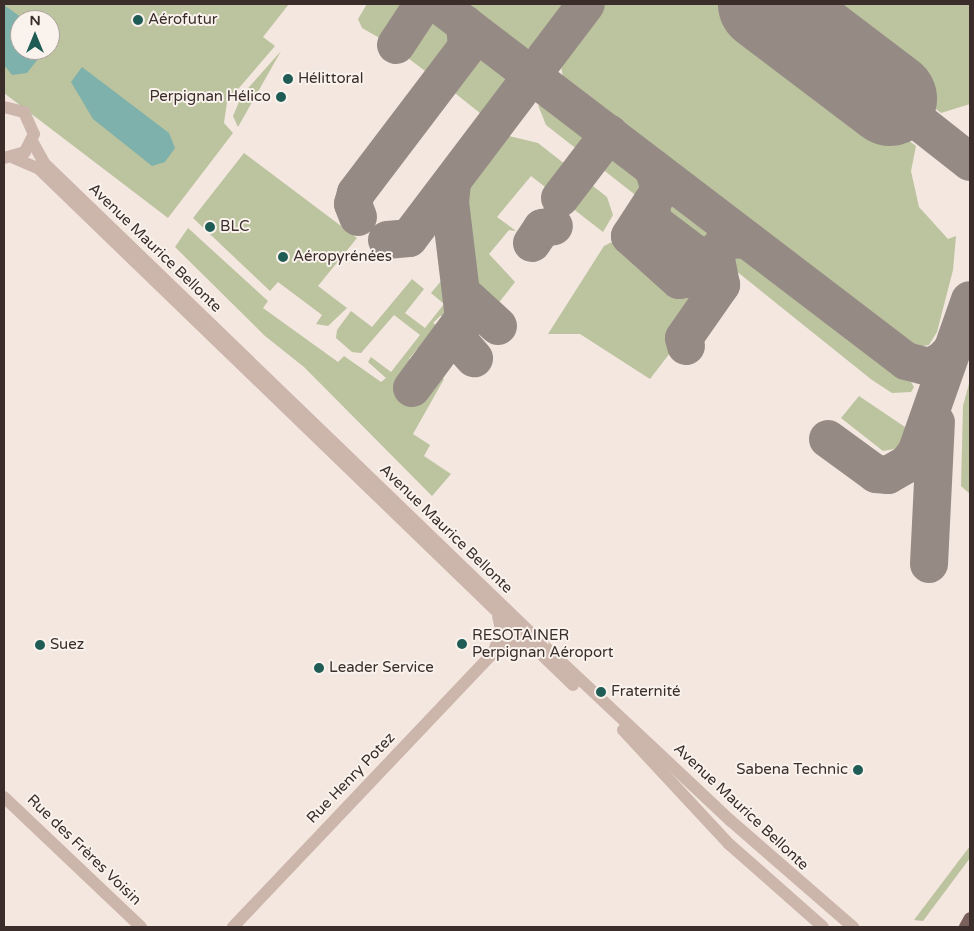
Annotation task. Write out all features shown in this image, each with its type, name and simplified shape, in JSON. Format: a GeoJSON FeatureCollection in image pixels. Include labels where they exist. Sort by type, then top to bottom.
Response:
{"type":"FeatureCollection","features":[{"type":"Feature","properties":{"kind":"main road"},"geometry":{"type":"LineString","coordinates":[[965,927],[970,918]]}},
{"type":"Feature","properties":{"kind":"street","name":"Avenue Maurice Bellonte"},"geometry":{"type":"LineString","coordinates":[[4,107],[28,116],[32,141],[44,163],[536,638],[853,927]]}},
{"type":"Feature","properties":{"kind":"street"},"geometry":{"type":"LineString","coordinates":[[9,158],[32,141]]}},
{"type":"Feature","properties":{"kind":"street","name":"Avenue Maurice Bellonte"},"geometry":{"type":"LineString","coordinates":[[9,158],[38,168],[498,616],[627,734],[729,844],[823,927]]}},
{"type":"Feature","properties":{"kind":"street"},"geometry":{"type":"LineString","coordinates":[[494,652],[501,629],[498,616]]}},
{"type":"Feature","properties":{"kind":"street"},"geometry":{"type":"LineString","coordinates":[[494,652],[508,646],[530,645]]}},
{"type":"Feature","properties":{"kind":"street","name":"Rue Henry Potez"},"geometry":{"type":"LineString","coordinates":[[232,927],[494,652]]}},
{"type":"Feature","properties":{"kind":"street","name":"Rue des Frères Voisin"},"geometry":{"type":"LineString","coordinates":[[4,797],[141,927]]}},
{"type":"Feature","properties":{"kind":"green space"},"geometry":{"type":"Polygon","coordinates":[[[4,4],[289,4],[263,37],[275,46],[227,102],[224,123],[233,133],[168,218],[4,93],[4,4]]]}},
{"type":"Feature","properties":{"kind":"green space"},"geometry":{"type":"Polygon","coordinates":[[[367,4],[412,4],[389,39],[383,40],[362,28],[358,19],[367,4]]]}},
{"type":"Feature","properties":{"kind":"green space"},"geometry":{"type":"Polygon","coordinates":[[[454,4],[573,4],[546,39],[527,49],[508,46],[454,4]]]}},
{"type":"Feature","properties":{"kind":"green space"},"geometry":{"type":"Polygon","coordinates":[[[600,4],[730,4],[916,146],[911,171],[919,207],[948,239],[956,236],[953,270],[937,332],[929,345],[906,349],[565,88],[560,61],[600,4]]]}},
{"type":"Feature","properties":{"kind":"green space"},"geometry":{"type":"Polygon","coordinates":[[[798,4],[970,4],[970,104],[941,113],[798,4]]]}},
{"type":"Feature","properties":{"kind":"green space"},"geometry":{"type":"Polygon","coordinates":[[[432,18],[458,33],[459,41],[437,72],[429,74],[404,55],[432,18]]]}},
{"type":"Feature","properties":{"kind":"green space"},"geometry":{"type":"Polygon","coordinates":[[[281,51],[238,127],[233,116],[242,95],[281,51]]]}},
{"type":"Feature","properties":{"kind":"green space"},"geometry":{"type":"Polygon","coordinates":[[[480,52],[500,65],[506,79],[503,100],[485,117],[451,90],[480,52]]]}},
{"type":"Feature","properties":{"kind":"green space"},"geometry":{"type":"Polygon","coordinates":[[[538,105],[559,110],[651,182],[644,197],[638,197],[546,125],[538,105]]]}},
{"type":"Feature","properties":{"kind":"green space"},"geometry":{"type":"Polygon","coordinates":[[[509,136],[538,143],[607,197],[613,215],[603,232],[531,176],[497,217],[516,231],[509,230],[489,254],[515,282],[490,314],[478,304],[459,190],[496,141],[509,136]]]}},
{"type":"Feature","properties":{"kind":"green space"},"geometry":{"type":"Polygon","coordinates":[[[244,153],[357,238],[318,286],[347,308],[328,326],[316,324],[322,315],[278,282],[270,291],[193,218],[244,153]]]}},
{"type":"Feature","properties":{"kind":"green space"},"geometry":{"type":"Polygon","coordinates":[[[676,201],[712,227],[715,233],[709,244],[697,244],[663,216],[663,205],[676,201]]]}},
{"type":"Feature","properties":{"kind":"green space"},"geometry":{"type":"Polygon","coordinates":[[[442,212],[455,314],[440,316],[433,323],[442,329],[424,354],[417,349],[409,359],[420,365],[407,385],[415,390],[431,369],[444,379],[413,434],[430,445],[424,456],[451,474],[432,496],[304,367],[265,336],[175,247],[188,228],[268,301],[263,308],[338,362],[344,356],[381,382],[386,378],[368,362],[371,357],[391,372],[420,335],[394,315],[361,353],[352,352],[336,338],[337,330],[351,311],[372,327],[412,279],[424,289],[405,313],[425,328],[444,304],[431,293],[447,274],[442,212]]]}},
{"type":"Feature","properties":{"kind":"green space"},"geometry":{"type":"Polygon","coordinates":[[[647,227],[694,263],[688,268],[677,266],[643,239],[647,227]]]}},
{"type":"Feature","properties":{"kind":"green space"},"geometry":{"type":"Polygon","coordinates":[[[612,242],[620,243],[695,302],[666,342],[670,353],[650,379],[580,334],[548,334],[604,246],[612,242]]]}},
{"type":"Feature","properties":{"kind":"green space"},"geometry":{"type":"Polygon","coordinates":[[[736,249],[908,377],[914,387],[911,392],[892,393],[872,380],[725,262],[736,249]]]}},
{"type":"Feature","properties":{"kind":"green space"},"geometry":{"type":"Polygon","coordinates":[[[970,380],[970,494],[961,486],[963,406],[970,380]]]}},
{"type":"Feature","properties":{"kind":"green space"},"geometry":{"type":"Polygon","coordinates":[[[859,396],[905,427],[903,442],[894,449],[883,451],[841,418],[859,396]]]}},
{"type":"Feature","properties":{"kind":"green space"},"geometry":{"type":"Polygon","coordinates":[[[970,846],[970,858],[923,921],[914,920],[970,846]]]}},
{"type":"Feature","properties":{"kind":"water"},"geometry":{"type":"Polygon","coordinates":[[[4,5],[11,10],[10,60],[37,60],[27,73],[12,75],[4,65],[4,5]]]}},
{"type":"Feature","properties":{"kind":"water"},"geometry":{"type":"Polygon","coordinates":[[[82,67],[169,133],[175,148],[165,162],[152,166],[93,119],[71,82],[82,67]]]}},
{"type":"Feature","properties":{"kind":"taxiway"},"geometry":{"type":"LineString","coordinates":[[396,45],[423,4]]}},
{"type":"Feature","properties":{"kind":"taxiway"},"geometry":{"type":"LineString","coordinates":[[438,4],[906,361],[929,367],[942,361],[953,349]]}},
{"type":"Feature","properties":{"kind":"taxiway"},"geometry":{"type":"LineString","coordinates":[[387,240],[409,238],[586,4]]}},
{"type":"Feature","properties":{"kind":"taxiway"},"geometry":{"type":"LineString","coordinates":[[358,217],[353,204],[356,193],[467,47],[465,24]]}},
{"type":"Feature","properties":{"kind":"taxiway"},"geometry":{"type":"LineString","coordinates":[[890,99],[970,162]]}},
{"type":"Feature","properties":{"kind":"taxiway"},"geometry":{"type":"LineString","coordinates":[[560,198],[609,134]]}},
{"type":"Feature","properties":{"kind":"taxiway"},"geometry":{"type":"LineString","coordinates":[[653,168],[660,190],[630,236],[679,280],[695,278],[727,239],[747,240]]}},
{"type":"Feature","properties":{"kind":"taxiway"},"geometry":{"type":"LineString","coordinates":[[412,388],[464,318],[450,202],[452,183]]}},
{"type":"Feature","properties":{"kind":"taxiway"},"geometry":{"type":"LineString","coordinates":[[651,204],[653,222],[718,271]]}},
{"type":"Feature","properties":{"kind":"taxiway"},"geometry":{"type":"LineString","coordinates":[[532,243],[542,228],[554,226]]}},
{"type":"Feature","properties":{"kind":"taxiway"},"geometry":{"type":"LineString","coordinates":[[686,346],[684,338],[721,285],[715,253]]}},
{"type":"Feature","properties":{"kind":"taxiway"},"geometry":{"type":"LineString","coordinates":[[464,295],[498,326]]}},
{"type":"Feature","properties":{"kind":"taxiway"},"geometry":{"type":"LineString","coordinates":[[828,439],[876,474],[888,475],[907,464],[916,453],[970,300]]}},
{"type":"Feature","properties":{"kind":"taxiway"},"geometry":{"type":"LineString","coordinates":[[461,323],[459,341],[474,358]]}},
{"type":"Feature","properties":{"kind":"taxiway"},"geometry":{"type":"LineString","coordinates":[[929,564],[936,422]]}},
{"type":"Feature","properties":{"kind":"runway"},"geometry":{"type":"LineString","coordinates":[[765,4],[890,99]]}},
{"type":"Feature","properties":{"kind":"place","name":"Aérofutur"},"geometry":{"type":"Point","coordinates":[138,20]}},
{"type":"Feature","properties":{"kind":"place","name":"Hélittoral"},"geometry":{"type":"Point","coordinates":[288,79]}},
{"type":"Feature","properties":{"kind":"place","name":"Perpignan Hélico"},"geometry":{"type":"Point","coordinates":[281,97]}},
{"type":"Feature","properties":{"kind":"place","name":"BLC"},"geometry":{"type":"Point","coordinates":[210,227]}},
{"type":"Feature","properties":{"kind":"place","name":"Aéropyrénées"},"geometry":{"type":"Point","coordinates":[283,257]}},
{"type":"Feature","properties":{"kind":"place","name":"RESOTAINER Perpignan Aéroport"},"geometry":{"type":"Point","coordinates":[462,644]}},
{"type":"Feature","properties":{"kind":"place","name":"Suez"},"geometry":{"type":"Point","coordinates":[40,645]}},
{"type":"Feature","properties":{"kind":"place","name":"Leader Service"},"geometry":{"type":"Point","coordinates":[319,668]}},
{"type":"Feature","properties":{"kind":"place","name":"Fraternité"},"geometry":{"type":"Point","coordinates":[601,692]}},
{"type":"Feature","properties":{"kind":"place","name":"Sabena Technic"},"geometry":{"type":"Point","coordinates":[858,770]}}]}
